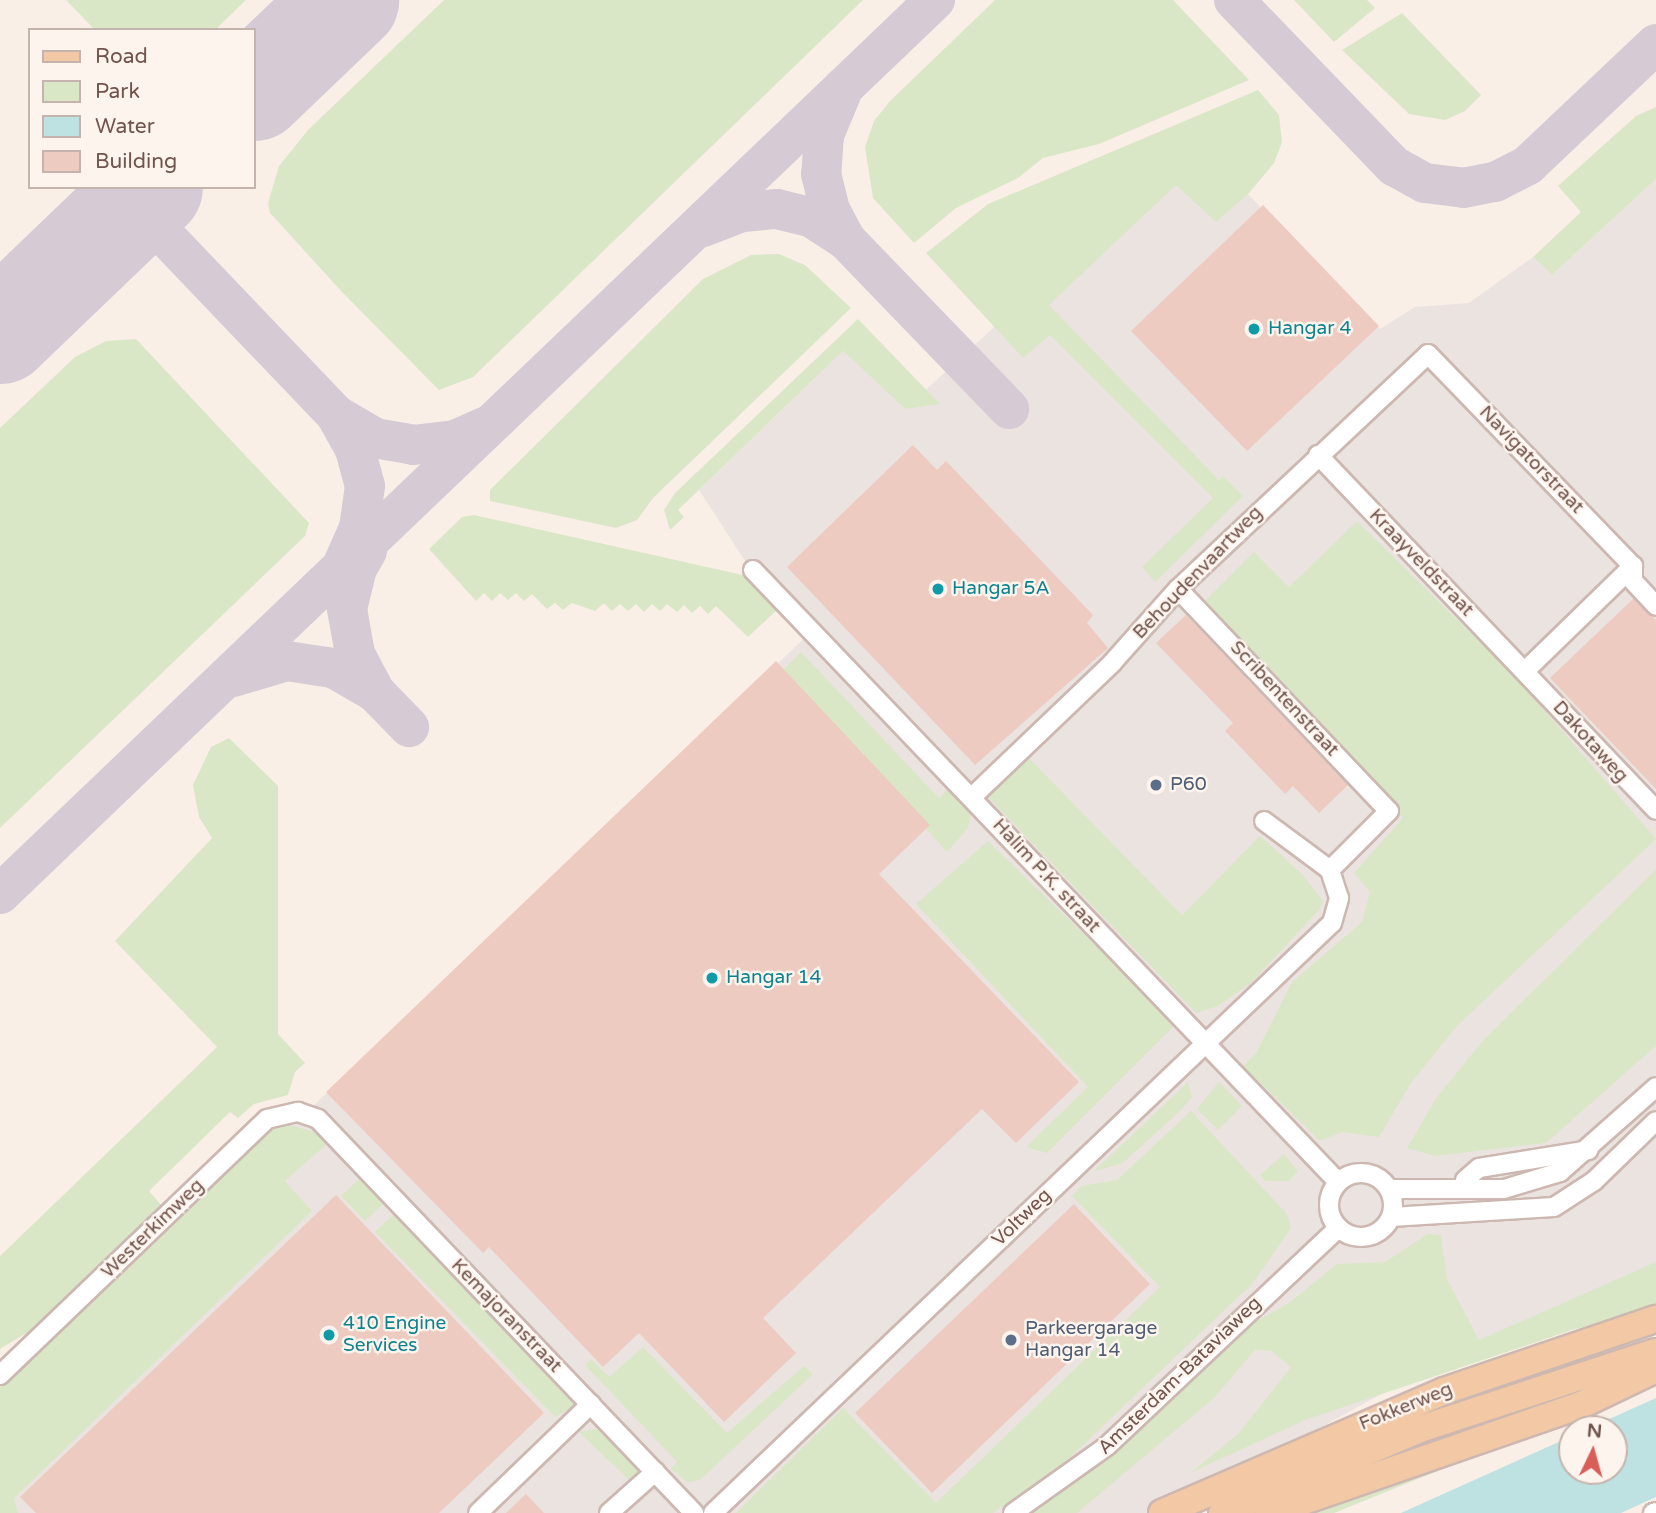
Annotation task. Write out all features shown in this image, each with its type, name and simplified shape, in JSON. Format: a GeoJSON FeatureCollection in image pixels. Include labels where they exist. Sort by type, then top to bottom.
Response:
{"type":"FeatureCollection","features":[{"type":"Feature","properties":{"kind":"main road","name":"Fokkerweg"},"geometry":{"type":"LineString","coordinates":[[1162,1513],[1444,1391],[1656,1319]]}},
{"type":"Feature","properties":{"kind":"main road","name":"Fokkerweg"},"geometry":{"type":"LineString","coordinates":[[1222,1513],[1420,1429],[1656,1352]]}},
{"type":"Feature","properties":{"kind":"main road"},"geometry":{"type":"LineString","coordinates":[[1269,1513],[1581,1405],[1656,1369]]}},
{"type":"Feature","properties":{"kind":"street","name":"Behoudenvaartweg"},"geometry":{"type":"LineString","coordinates":[[972,797],[1112,663],[1178,589],[1318,455],[1429,354]]}},
{"type":"Feature","properties":{"kind":"street","name":"Navigatorstraat"},"geometry":{"type":"LineString","coordinates":[[1429,354],[1633,566]]}},
{"type":"Feature","properties":{"kind":"street","name":"Kraayveldstraat"},"geometry":{"type":"LineString","coordinates":[[1318,455],[1525,671]]}},
{"type":"Feature","properties":{"kind":"street"},"geometry":{"type":"LineString","coordinates":[[1633,566],[1633,581],[1656,606]]}},
{"type":"Feature","properties":{"kind":"street"},"geometry":{"type":"LineString","coordinates":[[1525,671],[1633,566]]}},
{"type":"Feature","properties":{"kind":"street","name":"Halim P.K. straat"},"geometry":{"type":"LineString","coordinates":[[753,570],[1338,1182]]}},
{"type":"Feature","properties":{"kind":"street","name":"Scribentenstraat"},"geometry":{"type":"LineString","coordinates":[[1178,589],[1389,811],[1330,870]]}},
{"type":"Feature","properties":{"kind":"street","name":"Dakotaweg"},"geometry":{"type":"LineString","coordinates":[[1525,671],[1656,810]]}},
{"type":"Feature","properties":{"kind":"street"},"geometry":{"type":"LineString","coordinates":[[1265,821],[1330,870]]}},
{"type":"Feature","properties":{"kind":"street","name":"Voltweg"},"geometry":{"type":"LineString","coordinates":[[713,1513],[1332,923],[1339,898],[1330,870]]}},
{"type":"Feature","properties":{"kind":"street"},"geometry":{"type":"LineString","coordinates":[[1656,1087],[1590,1150],[1539,1179],[1504,1189],[1450,1191],[1389,1189],[1371,1174],[1348,1176],[1338,1182],[1329,1205],[1338,1227],[1360,1237],[1371,1235],[1391,1217],[1554,1207],[1594,1181],[1656,1121]]}},
{"type":"Feature","properties":{"kind":"street","name":"Westerkimweg"},"geometry":{"type":"LineString","coordinates":[[0,1375],[267,1119],[298,1112],[318,1119]]}},
{"type":"Feature","properties":{"kind":"street","name":"Kemajoranstraat"},"geometry":{"type":"LineString","coordinates":[[318,1119],[694,1513]]}},
{"type":"Feature","properties":{"kind":"street"},"geometry":{"type":"LineString","coordinates":[[1450,1191],[1479,1168],[1590,1150]]}},
{"type":"Feature","properties":{"kind":"street"},"geometry":{"type":"LineString","coordinates":[[1465,1180],[1539,1179]]}},
{"type":"Feature","properties":{"kind":"street"},"geometry":{"type":"LineString","coordinates":[[1389,1189],[1391,1217]]}},
{"type":"Feature","properties":{"kind":"street","name":"Amsterdam-Bataviaweg"},"geometry":{"type":"LineString","coordinates":[[1013,1513],[1107,1446],[1338,1227]]}},
{"type":"Feature","properties":{"kind":"street"},"geometry":{"type":"LineString","coordinates":[[478,1513],[591,1404]]}},
{"type":"Feature","properties":{"kind":"street"},"geometry":{"type":"LineString","coordinates":[[609,1513],[655,1472]]}},
{"type":"Feature","properties":{"kind":"shaded area"},"geometry":{"type":"Polygon","coordinates":[[[1196,141],[1380,329],[1415,307],[1469,303],[1533,257],[1552,275],[1656,179],[1656,1278],[1418,1374],[1164,1513],[0,1513],[0,1404],[813,630],[747,564],[699,490],[843,351],[905,409],[1196,141]]]}},
{"type":"Feature","properties":{"kind":"green space"},"geometry":{"type":"Polygon","coordinates":[[[66,0],[246,0],[217,28],[93,28],[66,0]]]}},
{"type":"Feature","properties":{"kind":"green space"},"geometry":{"type":"Polygon","coordinates":[[[444,0],[863,0],[473,377],[439,390],[342,292],[270,213],[268,203],[279,166],[308,130],[444,0]]]}},
{"type":"Feature","properties":{"kind":"green space"},"geometry":{"type":"Polygon","coordinates":[[[995,0],[1173,0],[1249,80],[1099,144],[1043,158],[1018,178],[956,208],[914,243],[873,198],[865,147],[874,121],[890,101],[995,0]]]}},
{"type":"Feature","properties":{"kind":"green space"},"geometry":{"type":"Polygon","coordinates":[[[1294,0],[1367,0],[1375,8],[1334,42],[1294,0]]]}},
{"type":"Feature","properties":{"kind":"green space"},"geometry":{"type":"Polygon","coordinates":[[[1402,13],[1481,95],[1465,111],[1445,120],[1409,114],[1342,50],[1402,13]]]}},
{"type":"Feature","properties":{"kind":"green space"},"geometry":{"type":"Polygon","coordinates":[[[1258,90],[1279,115],[1282,142],[1274,163],[1249,193],[1216,222],[1176,185],[1049,305],[1219,480],[1223,476],[1243,496],[1155,582],[1142,567],[1213,498],[1050,335],[1023,358],[926,253],[988,204],[1258,90]]]}},
{"type":"Feature","properties":{"kind":"green space"},"geometry":{"type":"Polygon","coordinates":[[[1656,107],[1656,179],[1552,275],[1533,257],[1581,212],[1558,186],[1636,116],[1656,107]]]}},
{"type":"Feature","properties":{"kind":"green space"},"geometry":{"type":"Polygon","coordinates":[[[779,254],[805,265],[851,308],[653,498],[637,520],[616,528],[490,501],[490,490],[703,279],[751,255],[779,254]]]}},
{"type":"Feature","properties":{"kind":"green space"},"geometry":{"type":"Polygon","coordinates":[[[858,319],[940,404],[905,409],[843,351],[678,510],[684,517],[670,530],[664,510],[675,493],[858,319]]]}},
{"type":"Feature","properties":{"kind":"green space"},"geometry":{"type":"Polygon","coordinates":[[[136,339],[309,523],[305,536],[0,828],[0,428],[75,357],[106,341],[136,339]]]}},
{"type":"Feature","properties":{"kind":"green space"},"geometry":{"type":"Polygon","coordinates":[[[474,515],[747,576],[777,610],[748,637],[716,606],[708,614],[700,606],[692,613],[684,605],[677,612],[667,604],[660,611],[652,604],[644,612],[636,604],[628,611],[620,604],[612,611],[604,603],[595,611],[572,603],[563,610],[555,603],[547,609],[532,594],[524,601],[516,593],[508,600],[500,593],[492,601],[484,593],[476,601],[429,549],[462,517],[474,515]]]}},
{"type":"Feature","properties":{"kind":"green space"},"geometry":{"type":"Polygon","coordinates":[[[1357,521],[1518,680],[1656,839],[1457,1026],[1411,1083],[1379,1137],[1342,1132],[1320,1141],[1243,1066],[1256,1053],[1292,982],[1362,922],[1370,892],[1354,873],[1403,818],[1205,601],[1254,552],[1289,587],[1357,521]]]}},
{"type":"Feature","properties":{"kind":"green space"},"geometry":{"type":"Polygon","coordinates":[[[801,652],[939,798],[948,789],[971,813],[968,828],[947,852],[782,671],[801,652]]]}},
{"type":"Feature","properties":{"kind":"green space"},"geometry":{"type":"Polygon","coordinates":[[[229,738],[278,786],[278,1034],[305,1063],[295,1072],[288,1095],[254,1104],[238,1118],[230,1112],[149,1191],[163,1207],[43,1323],[0,1349],[0,1256],[217,1047],[115,941],[212,838],[199,817],[193,785],[211,747],[229,738]]]}},
{"type":"Feature","properties":{"kind":"green space"},"geometry":{"type":"Polygon","coordinates":[[[1027,756],[1182,915],[1260,836],[1302,874],[1323,901],[1319,910],[1252,982],[1218,1006],[1196,1013],[986,795],[1027,756]]]}},
{"type":"Feature","properties":{"kind":"green space"},"geometry":{"type":"Polygon","coordinates":[[[988,841],[1176,1024],[1047,1153],[1026,1147],[1088,1087],[916,904],[988,841]]]}},
{"type":"Feature","properties":{"kind":"green space"},"geometry":{"type":"Polygon","coordinates":[[[1656,869],[1656,1046],[1546,1143],[1435,1156],[1407,1148],[1437,1097],[1481,1043],[1656,869]]]}},
{"type":"Feature","properties":{"kind":"green space"},"geometry":{"type":"Polygon","coordinates":[[[1188,1082],[1192,1097],[1182,1109],[1123,1163],[1094,1171],[1188,1082]]]}},
{"type":"Feature","properties":{"kind":"green space"},"geometry":{"type":"Polygon","coordinates":[[[1219,1082],[1242,1106],[1218,1130],[1197,1109],[1219,1082]]]}},
{"type":"Feature","properties":{"kind":"green space"},"geometry":{"type":"Polygon","coordinates":[[[1191,1111],[1287,1214],[1291,1228],[1253,1283],[1065,1462],[993,1513],[736,1513],[843,1408],[936,1503],[1160,1287],[1072,1196],[1081,1186],[1117,1180],[1191,1111]]]}},
{"type":"Feature","properties":{"kind":"green space"},"geometry":{"type":"Polygon","coordinates":[[[290,1125],[314,1132],[327,1144],[285,1181],[312,1211],[14,1498],[18,1513],[0,1513],[0,1387],[267,1131],[290,1125]]]}},
{"type":"Feature","properties":{"kind":"green space"},"geometry":{"type":"Polygon","coordinates":[[[1284,1154],[1298,1171],[1289,1181],[1265,1181],[1260,1175],[1284,1154]]]}},
{"type":"Feature","properties":{"kind":"green space"},"geometry":{"type":"Polygon","coordinates":[[[359,1179],[383,1204],[365,1221],[341,1196],[359,1179]]]}},
{"type":"Feature","properties":{"kind":"green space"},"geometry":{"type":"Polygon","coordinates":[[[395,1213],[576,1405],[555,1417],[375,1232],[395,1213]]]}},
{"type":"Feature","properties":{"kind":"green space"},"geometry":{"type":"Polygon","coordinates":[[[1428,1234],[1441,1235],[1447,1279],[1479,1340],[1656,1262],[1656,1308],[1572,1330],[1305,1420],[1190,1473],[1239,1433],[1291,1367],[1271,1351],[1255,1350],[1214,1398],[1077,1513],[1030,1513],[1081,1476],[1244,1328],[1289,1303],[1337,1264],[1385,1262],[1428,1234]]]}},
{"type":"Feature","properties":{"kind":"green space"},"geometry":{"type":"Polygon","coordinates":[[[643,1347],[727,1433],[804,1366],[813,1374],[700,1480],[687,1482],[671,1469],[677,1462],[585,1365],[591,1359],[609,1377],[643,1347]]]}},
{"type":"Feature","properties":{"kind":"green space"},"geometry":{"type":"Polygon","coordinates":[[[1554,1424],[1334,1513],[1289,1513],[1554,1424]]]}},
{"type":"Feature","properties":{"kind":"green space"},"geometry":{"type":"Polygon","coordinates":[[[597,1429],[641,1471],[637,1481],[629,1480],[579,1432],[597,1429]]]}},
{"type":"Feature","properties":{"kind":"water"},"geometry":{"type":"Polygon","coordinates":[[[1656,1398],[1656,1497],[1621,1513],[1401,1513],[1558,1442],[1558,1485],[1628,1485],[1628,1415],[1618,1415],[1656,1398]]]}},
{"type":"Feature","properties":{"kind":"building","name":"Hangar 4"},"geometry":{"type":"Polygon","coordinates":[[[1263,205],[1379,326],[1247,451],[1131,331],[1263,205]]]}},
{"type":"Feature","properties":{"kind":"building","name":"Hangar 5A"},"geometry":{"type":"Polygon","coordinates":[[[913,445],[937,470],[946,461],[1093,615],[1087,623],[1108,648],[975,765],[787,567],[913,445]]]}},
{"type":"Feature","properties":{"kind":"building"},"geometry":{"type":"Polygon","coordinates":[[[1634,598],[1656,620],[1656,789],[1550,678],[1634,598]]]}},
{"type":"Feature","properties":{"kind":"building"},"geometry":{"type":"Polygon","coordinates":[[[1186,615],[1348,785],[1319,813],[1293,786],[1285,794],[1225,731],[1233,723],[1156,643],[1186,615]]]}},
{"type":"Feature","properties":{"kind":"building","name":"Hangar 14"},"geometry":{"type":"Polygon","coordinates":[[[776,661],[930,825],[879,874],[1079,1082],[1016,1143],[982,1109],[763,1318],[796,1353],[724,1422],[639,1333],[603,1367],[489,1247],[483,1253],[326,1092],[776,661]]]}},
{"type":"Feature","properties":{"kind":"building","name":"410 Engine Services"},"geometry":{"type":"Polygon","coordinates":[[[336,1195],[544,1413],[439,1513],[36,1513],[20,1497],[336,1195]]]}},
{"type":"Feature","properties":{"kind":"building","name":"Parkeergarage Hangar 14"},"geometry":{"type":"Polygon","coordinates":[[[1074,1204],[1150,1284],[932,1493],[855,1413],[1074,1204]]]}},
{"type":"Feature","properties":{"kind":"building"},"geometry":{"type":"Polygon","coordinates":[[[526,1494],[544,1513],[506,1513],[526,1494]]]}},
{"type":"Feature","properties":{"kind":"taxiway"},"geometry":{"type":"LineString","coordinates":[[0,894],[935,0]]}},
{"type":"Feature","properties":{"kind":"taxiway"},"geometry":{"type":"LineString","coordinates":[[1234,0],[1394,166],[1425,183],[1463,188],[1495,182],[1528,165],[1656,44]]}},
{"type":"Feature","properties":{"kind":"taxiway"},"geometry":{"type":"LineString","coordinates":[[841,94],[824,135],[821,174],[830,210],[846,240]]}},
{"type":"Feature","properties":{"kind":"taxiway"},"geometry":{"type":"LineString","coordinates":[[160,189],[156,207],[165,236]]}},
{"type":"Feature","properties":{"kind":"taxiway"},"geometry":{"type":"LineString","coordinates":[[703,227],[742,212],[777,209],[812,218],[846,240],[1009,409]]}},
{"type":"Feature","properties":{"kind":"taxiway"},"geometry":{"type":"LineString","coordinates":[[99,237],[136,225],[165,236],[336,415],[355,449],[365,486],[359,528],[344,561]]}},
{"type":"Feature","properties":{"kind":"taxiway"},"geometry":{"type":"LineString","coordinates":[[336,415],[375,438],[413,445],[455,440],[484,427]]}},
{"type":"Feature","properties":{"kind":"taxiway"},"geometry":{"type":"LineString","coordinates":[[367,551],[357,568],[347,609],[355,654],[375,692]]}},
{"type":"Feature","properties":{"kind":"taxiway"},"geometry":{"type":"LineString","coordinates":[[233,677],[287,661],[333,668],[375,692],[409,727]]}},
{"type":"Feature","properties":{"kind":"runway"},"geometry":{"type":"LineString","coordinates":[[256,87],[347,0]]}},
{"type":"Feature","properties":{"kind":"runway"},"geometry":{"type":"LineString","coordinates":[[0,332],[149,189]]}},
{"type":"Feature","properties":{"kind":"place","name":"Hangar 4"},"geometry":{"type":"Point","coordinates":[1254,329]}},
{"type":"Feature","properties":{"kind":"place","name":"Hangar 5A"},"geometry":{"type":"Point","coordinates":[938,589]}},
{"type":"Feature","properties":{"kind":"place","name":"P60"},"geometry":{"type":"Point","coordinates":[1156,785]}},
{"type":"Feature","properties":{"kind":"place","name":"Hangar 14"},"geometry":{"type":"Point","coordinates":[712,978]}},
{"type":"Feature","properties":{"kind":"place","name":"410 Engine Services"},"geometry":{"type":"Point","coordinates":[329,1335]}},
{"type":"Feature","properties":{"kind":"place","name":"Parkeergarage Hangar 14"},"geometry":{"type":"Point","coordinates":[1011,1340]}}]}
